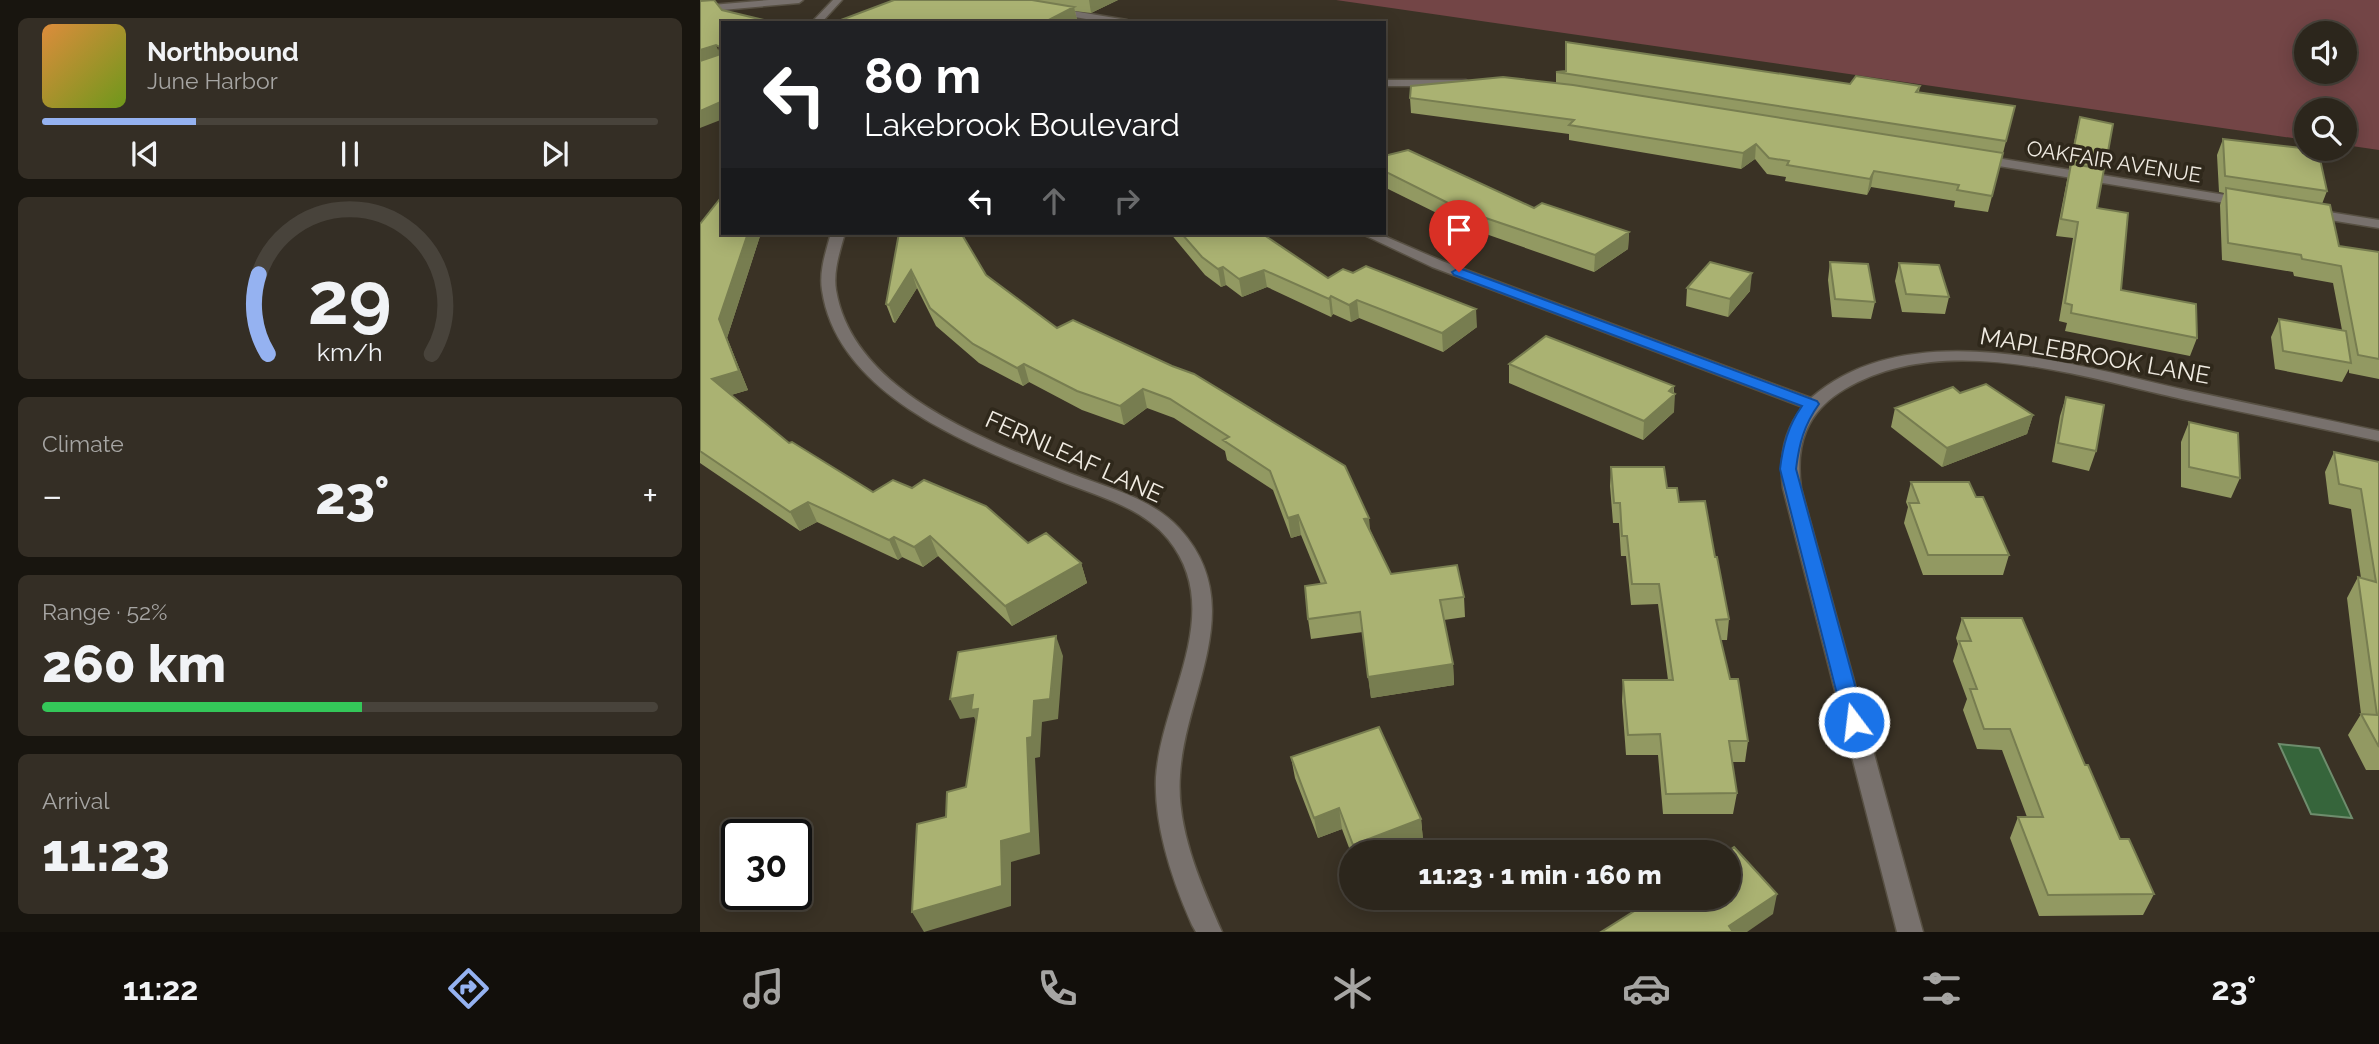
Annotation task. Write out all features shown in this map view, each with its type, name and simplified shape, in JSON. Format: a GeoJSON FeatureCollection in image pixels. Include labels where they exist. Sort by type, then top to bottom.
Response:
{"type":"FeatureCollection","features":[{"type":"Feature","properties":{"kind":"street"},"geometry":{"type":"LineString","coordinates":[[700,9],[799,0]]}},
{"type":"Feature","properties":{"kind":"street"},"geometry":{"type":"LineString","coordinates":[[818,21],[838,0]]}},
{"type":"Feature","properties":{"kind":"street"},"geometry":{"type":"LineString","coordinates":[[1042,9],[1115,21]]}},
{"type":"Feature","properties":{"kind":"street"},"geometry":{"type":"LineString","coordinates":[[1386,83],[1476,84]]}},
{"type":"Feature","properties":{"kind":"street","name":"OAKFAIR AVENUE"},"geometry":{"type":"LineString","coordinates":[[1964,157],[2257,204]]}},
{"type":"Feature","properties":{"kind":"street"},"geometry":{"type":"LineString","coordinates":[[2293,210],[2379,224]]}},
{"type":"Feature","properties":{"kind":"street","name":"FERNLEAF LANE"},"geometry":{"type":"LineString","coordinates":[[838,235],[829,276],[830,300],[848,341],[878,376],[915,405],[953,429],[1137,507],[1172,532],[1190,554],[1203,586],[1205,618],[1177,723],[1168,778],[1170,801],[1189,884],[1209,932]]}},
{"type":"Feature","properties":{"kind":"street"},"geometry":{"type":"LineString","coordinates":[[1372,235],[1437,264],[1811,404],[1791,442],[1788,469],[1910,932]]}},
{"type":"Feature","properties":{"kind":"street","name":"MAPLEBROOK LANE"},"geometry":{"type":"LineString","coordinates":[[1811,404],[1851,377],[1875,367],[1924,357],[1978,356],[2089,374],[2379,436]]}},
{"type":"Feature","properties":{"kind":"shaded area"},"geometry":{"type":"Polygon","coordinates":[[[1336,0],[2379,0],[2379,150],[2357,147],[2357,98],[2294,98],[2294,138],[1336,0]]]}},
{"type":"Feature","properties":{"kind":"shaded area"},"geometry":{"type":"Polygon","coordinates":[[[2279,744],[2319,748],[2352,818],[2311,814],[2279,744]]]}},
{"type":"Feature","properties":{"kind":"building"},"geometry":{"type":"Polygon","coordinates":[[[714,0],[722,10],[768,21],[721,21],[721,102],[700,111],[700,61],[718,55],[720,47],[716,45],[700,50],[700,1],[714,0]]]}},
{"type":"Feature","properties":{"kind":"building"},"geometry":{"type":"Polygon","coordinates":[[[894,0],[1032,0],[1074,7],[1047,21],[838,21],[894,0]]]}},
{"type":"Feature","properties":{"kind":"building"},"geometry":{"type":"Polygon","coordinates":[[[1566,42],[1850,84],[1856,76],[1920,86],[1916,92],[2015,106],[2006,141],[1556,72],[1566,71],[1566,42]]]}},
{"type":"Feature","properties":{"kind":"building"},"geometry":{"type":"Polygon","coordinates":[[[1503,77],[1573,85],[2003,153],[1992,196],[1957,190],[1959,185],[1874,171],[1870,179],[1787,165],[1789,161],[1769,158],[1756,144],[1743,153],[1569,125],[1574,120],[1410,98],[1411,86],[1503,77]]]}},
{"type":"Feature","properties":{"kind":"building"},"geometry":{"type":"Polygon","coordinates":[[[2080,117],[2113,124],[2107,157],[2073,152],[2080,117]]]}},
{"type":"Feature","properties":{"kind":"building"},"geometry":{"type":"Polygon","coordinates":[[[2223,139],[2294,147],[2294,161],[2320,161],[2327,191],[2225,176],[2223,139]]]}},
{"type":"Feature","properties":{"kind":"building"},"geometry":{"type":"Polygon","coordinates":[[[1408,150],[1534,208],[1542,203],[1629,232],[1595,255],[1462,210],[1386,172],[1386,156],[1408,150]]]}},
{"type":"Feature","properties":{"kind":"building"},"geometry":{"type":"Polygon","coordinates":[[[2071,164],[2104,169],[2097,208],[2128,213],[2121,290],[2196,304],[2197,338],[2071,313],[2072,305],[2065,303],[2078,222],[2061,219],[2071,164]]]}},
{"type":"Feature","properties":{"kind":"building"},"geometry":{"type":"Polygon","coordinates":[[[2226,188],[2330,205],[2339,246],[2379,252],[2379,359],[2358,355],[2341,266],[2302,259],[2301,255],[2228,243],[2226,188]]]}},
{"type":"Feature","properties":{"kind":"building"},"geometry":{"type":"Polygon","coordinates":[[[721,198],[721,235],[747,235],[719,319],[739,371],[712,379],[789,443],[792,442],[873,492],[893,480],[912,488],[924,480],[986,506],[1028,543],[1046,533],[1081,563],[1005,606],[930,536],[914,547],[894,537],[889,540],[808,502],[790,512],[700,451],[700,224],[721,198]]]}},
{"type":"Feature","properties":{"kind":"building"},"geometry":{"type":"Polygon","coordinates":[[[899,235],[962,235],[986,275],[1057,328],[1073,320],[1194,374],[1345,466],[1369,518],[1364,519],[1391,574],[1457,565],[1464,597],[1440,600],[1453,664],[1368,677],[1360,612],[1308,619],[1305,586],[1326,583],[1298,515],[1288,518],[1270,471],[1223,440],[1229,437],[1170,399],[1143,389],[1120,406],[1077,391],[1024,364],[1017,368],[973,344],[930,308],[911,270],[889,305],[886,304],[899,235]]]}},
{"type":"Feature","properties":{"kind":"building"},"geometry":{"type":"Polygon","coordinates":[[[1183,235],[1264,235],[1328,278],[1343,269],[1353,273],[1366,266],[1476,309],[1442,333],[1357,300],[1349,305],[1331,296],[1329,299],[1264,270],[1239,279],[1223,267],[1218,269],[1202,257],[1183,235]]]}},
{"type":"Feature","properties":{"kind":"building"},"geometry":{"type":"Polygon","coordinates":[[[1710,262],[1752,273],[1730,299],[1687,288],[1710,262]]]}},
{"type":"Feature","properties":{"kind":"building"},"geometry":{"type":"Polygon","coordinates":[[[1830,262],[1868,264],[1875,302],[1835,299],[1830,262]]]}},
{"type":"Feature","properties":{"kind":"building"},"geometry":{"type":"Polygon","coordinates":[[[1899,263],[1939,265],[1949,297],[1906,294],[1899,263]]]}},
{"type":"Feature","properties":{"kind":"building"},"geometry":{"type":"Polygon","coordinates":[[[2279,319],[2346,331],[2351,363],[2283,351],[2279,319]]]}},
{"type":"Feature","properties":{"kind":"building"},"geometry":{"type":"Polygon","coordinates":[[[1546,336],[1674,386],[1669,391],[1675,394],[1644,421],[1509,364],[1546,336]]]}},
{"type":"Feature","properties":{"kind":"building"},"geometry":{"type":"Polygon","coordinates":[[[1986,384],[2033,415],[1947,448],[1895,408],[1953,387],[1960,393],[1986,384]]]}},
{"type":"Feature","properties":{"kind":"building"},"geometry":{"type":"Polygon","coordinates":[[[2066,397],[2104,405],[2096,451],[2058,443],[2066,397]]]}},
{"type":"Feature","properties":{"kind":"building"},"geometry":{"type":"Polygon","coordinates":[[[2189,422],[2238,433],[2240,478],[2189,467],[2189,422]]]}},
{"type":"Feature","properties":{"kind":"building"},"geometry":{"type":"Polygon","coordinates":[[[2334,452],[2379,462],[2379,747],[2361,714],[2377,715],[2358,577],[2376,582],[2361,489],[2339,484],[2334,452]]]}},
{"type":"Feature","properties":{"kind":"building"},"geometry":{"type":"Polygon","coordinates":[[[1611,467],[1664,467],[1667,488],[1677,488],[1679,502],[1705,501],[1729,619],[1716,620],[1730,679],[1738,679],[1748,741],[1729,741],[1737,793],[1666,794],[1660,734],[1628,735],[1623,680],[1673,680],[1659,584],[1632,584],[1627,536],[1622,536],[1620,503],[1614,503],[1611,467]]]}},
{"type":"Feature","properties":{"kind":"building"},"geometry":{"type":"Polygon","coordinates":[[[1911,482],[1969,482],[1976,497],[1983,497],[2009,555],[1928,555],[1909,503],[1919,503],[1911,482]]]}},
{"type":"Feature","properties":{"kind":"building"},"geometry":{"type":"Polygon","coordinates":[[[1962,618],[2022,618],[2120,839],[2129,839],[2154,894],[2048,895],[2018,817],[2043,817],[2010,729],[1984,729],[1970,689],[1977,689],[1959,641],[1971,641],[1962,618]]]}},
{"type":"Feature","properties":{"kind":"building"},"geometry":{"type":"Polygon","coordinates":[[[1056,636],[1050,699],[1034,701],[1032,737],[1027,738],[1031,833],[1001,841],[1002,886],[912,912],[917,824],[946,817],[947,792],[966,787],[978,709],[971,710],[973,695],[950,699],[958,652],[1056,636]]]}},
{"type":"Feature","properties":{"kind":"building"},"geometry":{"type":"Polygon","coordinates":[[[1379,727],[1421,819],[1366,840],[1351,840],[1339,808],[1314,818],[1291,757],[1379,727]]]}},
{"type":"Feature","properties":{"kind":"building"},"geometry":{"type":"Polygon","coordinates":[[[1741,855],[1777,894],[1729,926],[1733,932],[1601,932],[1636,910],[1741,910],[1741,855]]]}},
{"type":"Feature","properties":{"kind":"route"},"geometry":{"type":"LineString","coordinates":[[1459,272],[1811,404],[1791,442],[1788,469],[1854,722]]}}]}
